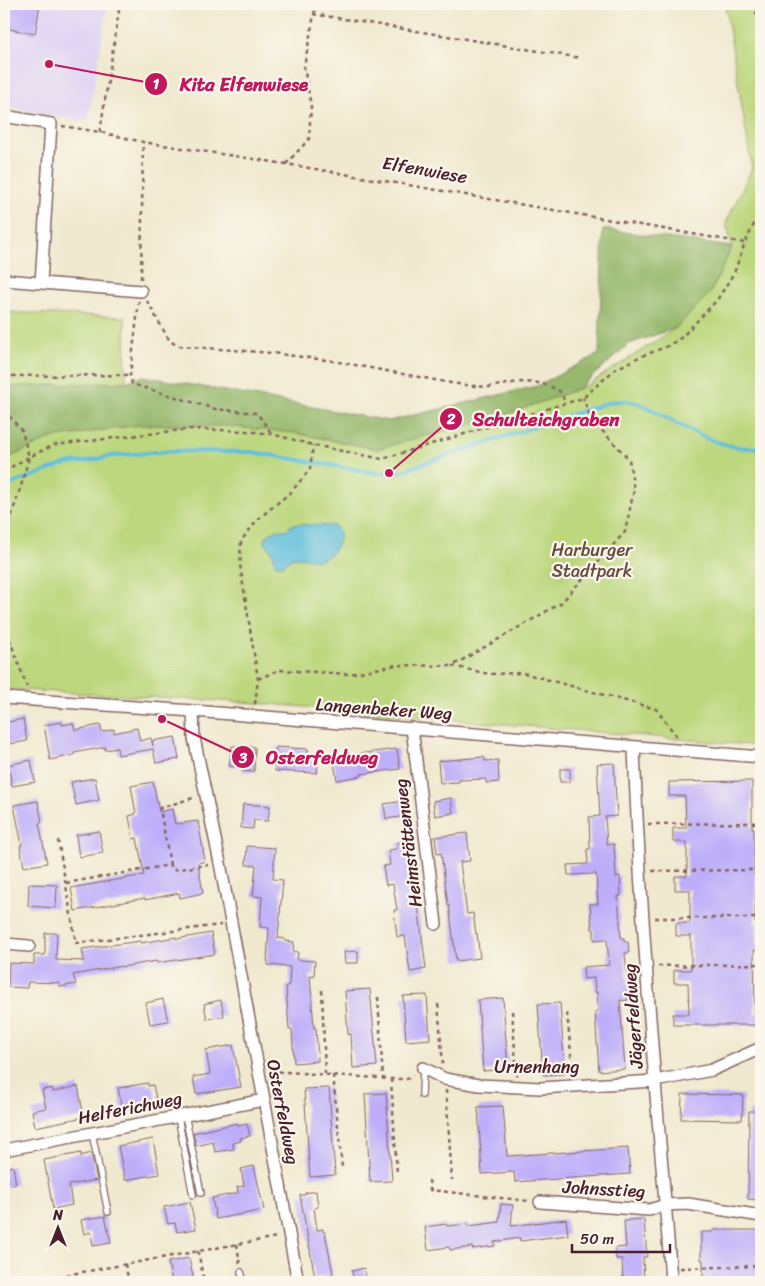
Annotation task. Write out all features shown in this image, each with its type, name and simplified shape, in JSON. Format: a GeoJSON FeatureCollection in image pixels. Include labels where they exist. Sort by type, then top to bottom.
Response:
{"type":"FeatureCollection","features":[{"type":"Feature","properties":{"kind":"street"},"geometry":{"type":"LineString","coordinates":[[4,116],[51,124],[41,283]]}},
{"type":"Feature","properties":{"kind":"street"},"geometry":{"type":"LineString","coordinates":[[4,280],[141,291]]}},
{"type":"Feature","properties":{"kind":"street","name":"Langenbeker Weg"},"geometry":{"type":"LineString","coordinates":[[4,698],[194,711],[761,757]]}},
{"type":"Feature","properties":{"kind":"street","name":"Osterfeldweg"},"geometry":{"type":"LineString","coordinates":[[194,711],[194,738],[220,863],[298,1282]]}},
{"type":"Feature","properties":{"kind":"street","name":"Heimstättenweg"},"geometry":{"type":"LineString","coordinates":[[412,728],[436,924]]}},
{"type":"Feature","properties":{"kind":"street","name":"Jägerfeldweg"},"geometry":{"type":"LineString","coordinates":[[634,746],[640,871],[671,1282]]}},
{"type":"Feature","properties":{"kind":"street"},"geometry":{"type":"LineString","coordinates":[[4,944],[28,946]]}},
{"type":"Feature","properties":{"kind":"street","name":"Urnenhang"},"geometry":{"type":"LineString","coordinates":[[423,1068],[445,1079],[479,1085],[540,1088],[574,1086],[655,1081],[712,1070],[761,1048]]}},
{"type":"Feature","properties":{"kind":"street","name":"Helferichweg"},"geometry":{"type":"LineString","coordinates":[[4,1150],[264,1100]]}},
{"type":"Feature","properties":{"kind":"street","name":"Johnsstieg"},"geometry":{"type":"LineString","coordinates":[[540,1202],[649,1210],[666,1205],[688,1204],[761,1216]]}},
{"type":"Feature","properties":{"kind":"lane"},"geometry":{"type":"LineString","coordinates":[[422,1095],[423,1068]]}},
{"type":"Feature","properties":{"kind":"lane"},"geometry":{"type":"LineString","coordinates":[[181,1116],[201,1193]]}},
{"type":"Feature","properties":{"kind":"lane"},"geometry":{"type":"LineString","coordinates":[[181,1116],[193,1195]]}},
{"type":"Feature","properties":{"kind":"lane"},"geometry":{"type":"LineString","coordinates":[[92,1133],[108,1212]]}},
{"type":"Feature","properties":{"kind":"lane"},"geometry":{"type":"LineString","coordinates":[[241,1272],[244,1282]]}},
{"type":"Feature","properties":{"kind":"path"},"geometry":{"type":"LineString","coordinates":[[100,132],[120,4]]}},
{"type":"Feature","properties":{"kind":"path"},"geometry":{"type":"LineString","coordinates":[[286,164],[309,139],[311,106],[304,67],[316,4]]}},
{"type":"Feature","properties":{"kind":"path"},"geometry":{"type":"LineString","coordinates":[[753,4],[761,26]]}},
{"type":"Feature","properties":{"kind":"path"},"geometry":{"type":"LineString","coordinates":[[314,14],[581,58]]}},
{"type":"Feature","properties":{"kind":"path","name":"Elfenwiese"},"geometry":{"type":"LineString","coordinates":[[51,124],[100,132],[143,142],[286,164],[745,243]]}},
{"type":"Feature","properties":{"kind":"path"},"geometry":{"type":"LineString","coordinates":[[143,142],[141,291],[130,375],[132,384],[215,410],[257,413],[272,434]]}},
{"type":"Feature","properties":{"kind":"path"},"geometry":{"type":"LineString","coordinates":[[4,471],[54,445],[191,430],[246,431],[272,434],[313,445],[382,459],[583,398],[614,370],[637,358],[668,346],[682,337],[717,300],[734,273],[761,204]]}},
{"type":"Feature","properties":{"kind":"path"},"geometry":{"type":"LineString","coordinates":[[141,291],[168,338],[180,346],[272,353],[333,361],[474,386],[490,387],[519,382],[540,383],[557,389],[562,394],[566,403]]}},
{"type":"Feature","properties":{"kind":"path"},"geometry":{"type":"LineString","coordinates":[[4,378],[12,376],[130,375]]}},
{"type":"Feature","properties":{"kind":"path"},"geometry":{"type":"LineString","coordinates":[[452,666],[561,603],[625,532],[634,490],[629,460],[591,419],[583,398]]}},
{"type":"Feature","properties":{"kind":"path"},"geometry":{"type":"LineString","coordinates":[[4,410],[22,431],[29,457],[5,531],[4,557]]}},
{"type":"Feature","properties":{"kind":"path"},"geometry":{"type":"LineString","coordinates":[[254,716],[258,679],[240,565],[241,541],[258,519],[291,492],[310,469],[313,445]]}},
{"type":"Feature","properties":{"kind":"path"},"geometry":{"type":"LineString","coordinates":[[4,624],[32,700]]}},
{"type":"Feature","properties":{"kind":"path"},"geometry":{"type":"LineString","coordinates":[[258,679],[279,670],[350,674],[396,665],[452,666],[490,674],[523,673],[656,709],[689,751]]}},
{"type":"Feature","properties":{"kind":"path"},"geometry":{"type":"LineString","coordinates":[[205,794],[160,808],[170,865],[173,870],[220,863]]}},
{"type":"Feature","properties":{"kind":"path"},"geometry":{"type":"LineString","coordinates":[[637,824],[756,823]]}},
{"type":"Feature","properties":{"kind":"path"},"geometry":{"type":"LineString","coordinates":[[58,840],[76,943],[230,923]]}},
{"type":"Feature","properties":{"kind":"path"},"geometry":{"type":"LineString","coordinates":[[66,883],[170,865]]}},
{"type":"Feature","properties":{"kind":"path"},"geometry":{"type":"LineString","coordinates":[[640,871],[760,870]]}},
{"type":"Feature","properties":{"kind":"path"},"geometry":{"type":"LineString","coordinates":[[644,918],[760,918]]}},
{"type":"Feature","properties":{"kind":"path"},"geometry":{"type":"LineString","coordinates":[[647,966],[761,964]]}},
{"type":"Feature","properties":{"kind":"path"},"geometry":{"type":"LineString","coordinates":[[322,990],[325,1075]]}},
{"type":"Feature","properties":{"kind":"path"},"geometry":{"type":"LineString","coordinates":[[378,997],[383,1079]]}},
{"type":"Feature","properties":{"kind":"path"},"geometry":{"type":"LineString","coordinates":[[512,1010],[518,1087]]}},
{"type":"Feature","properties":{"kind":"path"},"geometry":{"type":"LineString","coordinates":[[567,1013],[574,1086]]}},
{"type":"Feature","properties":{"kind":"path"},"geometry":{"type":"LineString","coordinates":[[267,1071],[406,1079],[423,1068]]}},
{"type":"Feature","properties":{"kind":"path"},"geometry":{"type":"LineString","coordinates":[[333,1075],[342,1168]]}},
{"type":"Feature","properties":{"kind":"path"},"geometry":{"type":"LineString","coordinates":[[391,1079],[397,1173]]}},
{"type":"Feature","properties":{"kind":"path"},"geometry":{"type":"LineString","coordinates":[[429,1180],[430,1190],[540,1202]]}},
{"type":"Feature","properties":{"kind":"path"},"geometry":{"type":"LineString","coordinates":[[27,1282],[288,1235]]}},
{"type":"Feature","properties":{"kind":"path"},"geometry":{"type":"LineString","coordinates":[[238,1244],[241,1272]]}},
{"type":"Feature","properties":{"kind":"path"},"geometry":{"type":"LineString","coordinates":[[198,1251],[204,1282]]}},
{"type":"Feature","properties":{"kind":"path"},"geometry":{"type":"LineString","coordinates":[[126,1264],[129,1282]]}},
{"type":"Feature","properties":{"kind":"path"},"geometry":{"type":"LineString","coordinates":[[670,1268],[761,1266]]}},
{"type":"Feature","properties":{"kind":"path"},"geometry":{"type":"LineString","coordinates":[[62,1276],[63,1282]]}},
{"type":"Feature","properties":{"kind":"shaded area"},"geometry":{"type":"Polygon","coordinates":[[[4,4],[108,4],[88,122],[4,107],[4,4]]]}},
{"type":"Feature","properties":{"kind":"green space","name":"Harburger Stadtpark"},"geometry":{"type":"Polygon","coordinates":[[[725,4],[761,4],[761,746],[257,703],[4,689],[4,447],[196,409],[406,436],[586,386],[676,328],[732,247],[726,223],[752,168],[725,4]]]}},
{"type":"Feature","properties":{"kind":"green space"},"geometry":{"type":"Polygon","coordinates":[[[603,229],[732,247],[711,292],[676,328],[629,344],[578,389],[505,415],[377,449],[294,433],[224,426],[139,425],[52,438],[4,460],[4,387],[126,382],[143,376],[389,421],[537,386],[599,354],[603,229]]]}},
{"type":"Feature","properties":{"kind":"green space"},"geometry":{"type":"Polygon","coordinates":[[[4,312],[125,317],[126,382],[4,387],[4,312]]]}},
{"type":"Feature","properties":{"kind":"water"},"geometry":{"type":"Polygon","coordinates":[[[292,525],[335,526],[338,530],[339,541],[329,555],[320,560],[295,557],[289,559],[283,565],[275,564],[273,553],[265,541],[266,537],[275,530],[286,530],[292,525]]]}},
{"type":"Feature","properties":{"kind":"building"},"geometry":{"type":"Polygon","coordinates":[[[4,4],[40,4],[35,34],[4,28],[4,4]]]}},
{"type":"Feature","properties":{"kind":"building"},"geometry":{"type":"Polygon","coordinates":[[[23,719],[27,741],[4,745],[4,723],[23,719]]]}},
{"type":"Feature","properties":{"kind":"building"},"geometry":{"type":"Polygon","coordinates":[[[62,722],[62,725],[73,723],[75,730],[100,725],[102,732],[114,729],[114,733],[137,728],[140,741],[151,738],[153,746],[152,741],[175,737],[179,759],[156,763],[153,749],[118,755],[117,748],[105,750],[105,747],[50,760],[44,725],[62,722]]]}},
{"type":"Feature","properties":{"kind":"building"},"geometry":{"type":"Polygon","coordinates":[[[232,746],[255,747],[254,772],[242,771],[242,767],[229,766],[232,746]]]}},
{"type":"Feature","properties":{"kind":"building"},"geometry":{"type":"Polygon","coordinates":[[[276,747],[308,749],[308,762],[318,763],[317,773],[275,771],[276,747]]]}},
{"type":"Feature","properties":{"kind":"building"},"geometry":{"type":"Polygon","coordinates":[[[397,749],[400,769],[361,774],[362,776],[337,780],[333,757],[397,749]]]}},
{"type":"Feature","properties":{"kind":"building"},"geometry":{"type":"Polygon","coordinates":[[[484,757],[485,761],[498,760],[499,782],[486,783],[486,779],[440,783],[438,761],[484,757]]]}},
{"type":"Feature","properties":{"kind":"building"},"geometry":{"type":"Polygon","coordinates":[[[31,760],[35,782],[12,786],[8,765],[31,760]]]}},
{"type":"Feature","properties":{"kind":"building"},"geometry":{"type":"Polygon","coordinates":[[[614,763],[617,816],[605,817],[607,844],[614,844],[616,877],[620,876],[621,896],[618,896],[621,938],[624,938],[624,942],[628,942],[629,953],[625,953],[629,999],[627,1001],[620,1000],[625,1069],[599,1071],[595,1012],[598,1011],[597,992],[595,992],[594,978],[584,979],[583,967],[609,965],[607,939],[594,940],[594,929],[592,929],[590,904],[598,904],[596,874],[568,875],[567,865],[588,864],[587,849],[590,849],[589,817],[600,816],[597,764],[614,763]]]}},
{"type":"Feature","properties":{"kind":"building"},"geometry":{"type":"Polygon","coordinates":[[[560,769],[570,769],[570,782],[560,782],[560,769]]]}},
{"type":"Feature","properties":{"kind":"building"},"geometry":{"type":"Polygon","coordinates":[[[95,778],[99,800],[76,805],[71,782],[95,778]]]}},
{"type":"Feature","properties":{"kind":"building"},"geometry":{"type":"Polygon","coordinates":[[[752,781],[754,876],[756,876],[755,923],[757,923],[757,950],[754,950],[755,1013],[761,1013],[761,1025],[673,1025],[673,1014],[689,1014],[688,983],[674,983],[674,970],[691,970],[691,936],[676,936],[676,923],[690,923],[690,890],[675,890],[675,876],[687,876],[687,842],[673,842],[673,828],[686,828],[685,796],[669,796],[669,782],[752,781]]]}},
{"type":"Feature","properties":{"kind":"building"},"geometry":{"type":"Polygon","coordinates":[[[153,782],[159,812],[172,809],[175,824],[198,821],[205,861],[198,863],[203,893],[180,898],[179,893],[75,911],[71,888],[144,875],[137,838],[133,839],[129,816],[136,814],[131,786],[153,782]]]}},
{"type":"Feature","properties":{"kind":"building"},"geometry":{"type":"Polygon","coordinates":[[[451,798],[453,813],[435,816],[433,801],[451,798]]]}},
{"type":"Feature","properties":{"kind":"building"},"geometry":{"type":"Polygon","coordinates":[[[38,801],[42,822],[39,823],[47,863],[24,867],[20,846],[22,845],[14,805],[38,801]]]}},
{"type":"Feature","properties":{"kind":"building"},"geometry":{"type":"Polygon","coordinates":[[[404,801],[407,816],[386,819],[384,804],[404,801]]]}},
{"type":"Feature","properties":{"kind":"building"},"geometry":{"type":"Polygon","coordinates":[[[243,804],[270,806],[268,821],[254,820],[253,829],[241,828],[243,804]]]}},
{"type":"Feature","properties":{"kind":"building"},"geometry":{"type":"Polygon","coordinates":[[[99,831],[103,853],[79,857],[76,835],[99,831]]]}},
{"type":"Feature","properties":{"kind":"building"},"geometry":{"type":"Polygon","coordinates":[[[467,833],[470,861],[460,862],[467,914],[473,913],[480,958],[456,961],[441,853],[437,854],[435,837],[467,833]]]}},
{"type":"Feature","properties":{"kind":"building"},"geometry":{"type":"Polygon","coordinates":[[[410,841],[426,969],[410,972],[405,936],[397,937],[394,910],[397,910],[393,884],[386,885],[383,866],[390,865],[388,850],[397,849],[397,843],[410,841]]]}},
{"type":"Feature","properties":{"kind":"building"},"geometry":{"type":"Polygon","coordinates":[[[247,846],[275,848],[273,879],[283,880],[278,938],[294,942],[293,951],[298,952],[297,960],[315,961],[314,976],[310,975],[318,1061],[294,1063],[292,1029],[289,1030],[286,986],[289,985],[290,967],[268,965],[269,928],[260,927],[262,897],[253,896],[256,865],[246,865],[247,846]]]}},
{"type":"Feature","properties":{"kind":"building"},"geometry":{"type":"Polygon","coordinates":[[[29,884],[57,885],[56,908],[28,906],[29,884]]]}},
{"type":"Feature","properties":{"kind":"building"},"geometry":{"type":"Polygon","coordinates":[[[45,933],[57,933],[56,960],[84,961],[82,949],[141,941],[141,943],[176,937],[176,939],[211,933],[215,954],[157,963],[156,961],[122,966],[73,975],[76,984],[60,987],[60,983],[28,982],[27,988],[8,987],[9,963],[34,964],[34,955],[45,955],[45,933]]]}},
{"type":"Feature","properties":{"kind":"building"},"geometry":{"type":"Polygon","coordinates":[[[358,951],[358,963],[345,963],[344,952],[358,951]]]}},
{"type":"Feature","properties":{"kind":"building"},"geometry":{"type":"Polygon","coordinates":[[[370,989],[377,1066],[353,1068],[351,1034],[348,1035],[345,991],[370,989]]]}},
{"type":"Feature","properties":{"kind":"building"},"geometry":{"type":"Polygon","coordinates":[[[427,995],[430,1039],[406,1041],[403,996],[427,995]]]}},
{"type":"Feature","properties":{"kind":"building"},"geometry":{"type":"Polygon","coordinates":[[[503,998],[508,1069],[483,1071],[478,1000],[503,998]]]}},
{"type":"Feature","properties":{"kind":"building"},"geometry":{"type":"Polygon","coordinates":[[[163,999],[168,1021],[150,1024],[146,1003],[163,999]]]}},
{"type":"Feature","properties":{"kind":"building"},"geometry":{"type":"Polygon","coordinates":[[[221,1000],[224,1016],[207,1019],[204,1004],[221,1000]]]}},
{"type":"Feature","properties":{"kind":"building"},"geometry":{"type":"Polygon","coordinates":[[[560,1003],[565,1074],[543,1075],[538,1004],[560,1003]]]}},
{"type":"Feature","properties":{"kind":"building"},"geometry":{"type":"Polygon","coordinates":[[[233,1045],[241,1087],[196,1094],[193,1077],[210,1074],[206,1050],[233,1045]]]}},
{"type":"Feature","properties":{"kind":"building"},"geometry":{"type":"Polygon","coordinates":[[[148,1083],[148,1086],[153,1085],[157,1103],[122,1110],[118,1088],[148,1083]]]}},
{"type":"Feature","properties":{"kind":"building"},"geometry":{"type":"Polygon","coordinates":[[[78,1086],[84,1117],[35,1127],[32,1111],[46,1108],[42,1090],[52,1088],[53,1092],[78,1086]]]}},
{"type":"Feature","properties":{"kind":"building"},"geometry":{"type":"Polygon","coordinates":[[[329,1088],[335,1175],[310,1177],[304,1089],[329,1088]]]}},
{"type":"Feature","properties":{"kind":"building"},"geometry":{"type":"Polygon","coordinates":[[[386,1093],[392,1181],[370,1182],[365,1094],[386,1093]]]}},
{"type":"Feature","properties":{"kind":"building"},"geometry":{"type":"Polygon","coordinates":[[[682,1094],[743,1095],[742,1120],[681,1119],[682,1094]]]}},
{"type":"Feature","properties":{"kind":"building"},"geometry":{"type":"Polygon","coordinates":[[[503,1106],[507,1156],[628,1148],[630,1174],[515,1182],[514,1172],[482,1174],[478,1107],[503,1106]]]}},
{"type":"Feature","properties":{"kind":"building"},"geometry":{"type":"Polygon","coordinates":[[[749,1111],[761,1111],[761,1200],[748,1199],[749,1111]]]}},
{"type":"Feature","properties":{"kind":"building"},"geometry":{"type":"Polygon","coordinates":[[[237,1123],[238,1126],[247,1124],[250,1136],[240,1138],[241,1141],[233,1143],[234,1149],[215,1152],[213,1142],[196,1146],[193,1133],[237,1123]]]}},
{"type":"Feature","properties":{"kind":"building"},"geometry":{"type":"Polygon","coordinates":[[[153,1139],[159,1174],[125,1180],[118,1146],[153,1139]]]}},
{"type":"Feature","properties":{"kind":"building"},"geometry":{"type":"Polygon","coordinates":[[[81,1153],[81,1156],[91,1153],[97,1180],[69,1185],[72,1205],[53,1209],[44,1160],[81,1153]]]}},
{"type":"Feature","properties":{"kind":"building"},"geometry":{"type":"Polygon","coordinates":[[[13,1166],[16,1184],[4,1187],[4,1168],[13,1166]]]}},
{"type":"Feature","properties":{"kind":"building"},"geometry":{"type":"Polygon","coordinates":[[[254,1166],[264,1210],[216,1219],[212,1198],[238,1193],[237,1187],[244,1186],[241,1169],[254,1166]]]}},
{"type":"Feature","properties":{"kind":"building"},"geometry":{"type":"Polygon","coordinates":[[[316,1191],[318,1207],[314,1208],[317,1230],[323,1229],[323,1232],[325,1232],[333,1274],[315,1278],[300,1195],[316,1191]]]}},
{"type":"Feature","properties":{"kind":"building"},"geometry":{"type":"Polygon","coordinates":[[[190,1202],[196,1229],[177,1232],[175,1223],[168,1224],[164,1207],[190,1202]]]}},
{"type":"Feature","properties":{"kind":"building"},"geometry":{"type":"Polygon","coordinates":[[[501,1204],[513,1205],[511,1226],[566,1219],[568,1235],[520,1241],[520,1238],[494,1242],[495,1246],[472,1249],[472,1247],[450,1250],[449,1247],[428,1250],[425,1227],[446,1224],[447,1226],[469,1224],[469,1226],[499,1222],[501,1204]]]}},
{"type":"Feature","properties":{"kind":"building"},"geometry":{"type":"Polygon","coordinates":[[[105,1216],[111,1243],[93,1246],[91,1232],[84,1234],[81,1220],[105,1216]]]}},
{"type":"Feature","properties":{"kind":"building"},"geometry":{"type":"Polygon","coordinates":[[[644,1219],[647,1257],[643,1257],[644,1282],[623,1282],[622,1259],[616,1259],[615,1248],[626,1247],[624,1221],[644,1219]]]}},
{"type":"Feature","properties":{"kind":"building"},"geometry":{"type":"Polygon","coordinates":[[[713,1230],[761,1230],[761,1282],[703,1282],[701,1232],[713,1232],[713,1230]]]}},
{"type":"Feature","properties":{"kind":"building"},"geometry":{"type":"Polygon","coordinates":[[[189,1258],[194,1282],[172,1282],[168,1262],[189,1258]]]}},
{"type":"Feature","properties":{"kind":"building"},"geometry":{"type":"Polygon","coordinates":[[[364,1268],[367,1282],[354,1282],[352,1271],[364,1268]]]}},
{"type":"Feature","properties":{"kind":"waterway"},"geometry":{"type":"LineString","coordinates":[[4,487],[62,465],[111,456],[169,451],[252,452],[377,473],[398,472],[610,402],[618,401],[642,405],[720,443],[747,448],[761,447]]}},
{"type":"Feature","properties":{"kind":"place","name":"Kita Elfenwiese"},"geometry":{"type":"Point","coordinates":[49,64]}},
{"type":"Feature","properties":{"kind":"place","name":"Schulteichgraben"},"geometry":{"type":"Point","coordinates":[389,473]}},
{"type":"Feature","properties":{"kind":"place","name":"Osterfeldweg"},"geometry":{"type":"Point","coordinates":[162,719]}}]}
